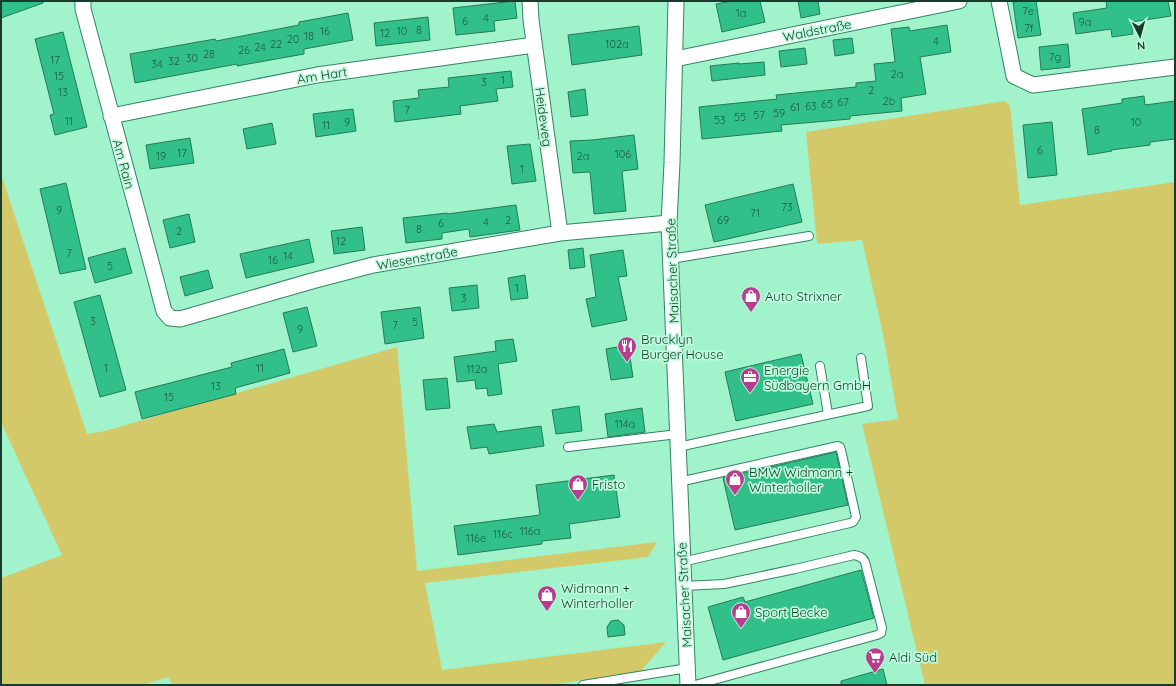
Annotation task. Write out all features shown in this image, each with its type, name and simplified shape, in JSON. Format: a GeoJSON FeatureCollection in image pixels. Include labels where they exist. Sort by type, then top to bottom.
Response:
{"type":"FeatureCollection","features":[{"type":"Feature","properties":{"kind":"street","name":"Heideweg"},"geometry":{"type":"LineString","coordinates":[[530,1],[534,45],[560,233]]}},
{"type":"Feature","properties":{"kind":"street","name":"Maisacher Straße"},"geometry":{"type":"LineString","coordinates":[[676,1],[669,223],[688,685]]}},
{"type":"Feature","properties":{"kind":"street","name":"Waldstraße"},"geometry":{"type":"LineString","coordinates":[[675,59],[959,1]]}},
{"type":"Feature","properties":{"kind":"street"},"geometry":{"type":"LineString","coordinates":[[999,1],[1014,76],[1033,85],[1175,67]]}},
{"type":"Feature","properties":{"kind":"street","name":"Am Rain"},"geometry":{"type":"LineString","coordinates":[[83,5],[111,116],[164,311],[170,318]]}},
{"type":"Feature","properties":{"kind":"street","name":"Am Hart"},"geometry":{"type":"LineString","coordinates":[[111,116],[317,74],[534,45]]}},
{"type":"Feature","properties":{"kind":"street","name":"Wiesenstraße"},"geometry":{"type":"LineString","coordinates":[[170,318],[180,319],[373,265],[560,233],[669,223]]}},
{"type":"Feature","properties":{"kind":"lane"},"geometry":{"type":"LineString","coordinates":[[671,259],[809,236]]}},
{"type":"Feature","properties":{"kind":"lane"},"geometry":{"type":"LineString","coordinates":[[568,447],[678,440],[868,406],[861,358]]}},
{"type":"Feature","properties":{"kind":"lane"},"geometry":{"type":"LineString","coordinates":[[820,366],[828,414]]}},
{"type":"Feature","properties":{"kind":"lane"},"geometry":{"type":"LineString","coordinates":[[679,482],[838,446],[840,447],[856,517],[853,522],[850,523],[682,562]]}},
{"type":"Feature","properties":{"kind":"lane"},"geometry":{"type":"LineString","coordinates":[[684,586],[724,584],[858,555],[864,562],[882,628],[881,633],[877,635],[695,685]]}},
{"type":"Feature","properties":{"kind":"lane"},"geometry":{"type":"LineString","coordinates":[[583,685],[688,668]]}},
{"type":"Feature","properties":{"kind":"shaded area"},"geometry":{"type":"Polygon","coordinates":[[[1005,101],[1010,105],[1020,205],[1175,182],[1175,685],[925,685],[862,424],[898,419],[883,334],[862,240],[817,244],[806,132],[1005,101]]]}},
{"type":"Feature","properties":{"kind":"shaded area"},"geometry":{"type":"Polygon","coordinates":[[[1,174],[87,434],[105,431],[397,347],[417,571],[657,542],[648,557],[425,583],[442,670],[666,642],[640,672],[549,685],[172,685],[169,677],[142,685],[1,685],[1,578],[62,555],[1,422],[1,174]]]}},
{"type":"Feature","properties":{"kind":"building"},"geometry":{"type":"Polygon","coordinates":[[[1,1],[43,1],[43,3],[1,18],[1,1]]]}},
{"type":"Feature","properties":{"kind":"building"},"geometry":{"type":"Polygon","coordinates":[[[515,1],[517,18],[494,21],[495,31],[456,35],[453,8],[515,1]]]}},
{"type":"Feature","properties":{"kind":"building"},"geometry":{"type":"Polygon","coordinates":[[[732,1],[760,1],[765,22],[722,32],[716,4],[732,1]]]}},
{"type":"Feature","properties":{"kind":"building"},"geometry":{"type":"Polygon","coordinates":[[[798,1],[818,1],[820,14],[801,18],[798,1]]]}},
{"type":"Feature","properties":{"kind":"building"},"geometry":{"type":"Polygon","coordinates":[[[1036,1],[1041,35],[1018,38],[1013,2],[1036,1]]]}},
{"type":"Feature","properties":{"kind":"building"},"geometry":{"type":"Polygon","coordinates":[[[1106,1],[1168,1],[1171,16],[1131,22],[1133,34],[1112,37],[1111,29],[1076,34],[1073,13],[1107,8],[1106,1]]]}},
{"type":"Feature","properties":{"kind":"building"},"geometry":{"type":"Polygon","coordinates":[[[348,13],[353,40],[304,49],[304,54],[237,66],[237,64],[135,83],[130,54],[215,39],[216,41],[299,25],[299,22],[348,13]]]}},
{"type":"Feature","properties":{"kind":"building"},"geometry":{"type":"Polygon","coordinates":[[[428,17],[430,40],[376,46],[374,23],[428,17]]]}},
{"type":"Feature","properties":{"kind":"building"},"geometry":{"type":"Polygon","coordinates":[[[947,25],[951,52],[920,57],[926,94],[901,98],[902,111],[850,116],[850,119],[781,125],[782,131],[702,139],[699,107],[777,99],[776,95],[856,87],[856,83],[876,81],[874,64],[895,62],[891,29],[909,27],[910,31],[947,25]]]}},
{"type":"Feature","properties":{"kind":"building"},"geometry":{"type":"Polygon","coordinates":[[[639,26],[642,55],[572,65],[568,35],[639,26]]]}},
{"type":"Feature","properties":{"kind":"building"},"geometry":{"type":"Polygon","coordinates":[[[63,32],[87,127],[55,135],[50,115],[54,114],[35,39],[63,32]]]}},
{"type":"Feature","properties":{"kind":"building"},"geometry":{"type":"Polygon","coordinates":[[[852,38],[854,53],[835,56],[833,40],[852,38]]]}},
{"type":"Feature","properties":{"kind":"building"},"geometry":{"type":"Polygon","coordinates":[[[1068,44],[1070,67],[1041,70],[1039,47],[1068,44]]]}},
{"type":"Feature","properties":{"kind":"building"},"geometry":{"type":"Polygon","coordinates":[[[805,48],[807,64],[781,67],[779,51],[805,48]]]}},
{"type":"Feature","properties":{"kind":"building"},"geometry":{"type":"Polygon","coordinates":[[[764,62],[765,75],[712,81],[710,66],[764,62]]]}},
{"type":"Feature","properties":{"kind":"building"},"geometry":{"type":"Polygon","coordinates":[[[511,71],[513,87],[496,89],[498,101],[460,106],[461,114],[395,122],[393,101],[419,98],[418,90],[449,87],[448,78],[511,71]]]}},
{"type":"Feature","properties":{"kind":"building"},"geometry":{"type":"Polygon","coordinates":[[[585,89],[588,115],[571,117],[568,92],[585,89]]]}},
{"type":"Feature","properties":{"kind":"building"},"geometry":{"type":"Polygon","coordinates":[[[1144,96],[1145,105],[1175,101],[1175,139],[1150,142],[1150,145],[1111,150],[1112,151],[1088,155],[1082,109],[1122,103],[1122,99],[1144,96]]]}},
{"type":"Feature","properties":{"kind":"building"},"geometry":{"type":"Polygon","coordinates":[[[353,109],[356,131],[316,137],[313,114],[353,109]]]}},
{"type":"Feature","properties":{"kind":"building"},"geometry":{"type":"Polygon","coordinates":[[[1052,122],[1057,175],[1028,178],[1023,125],[1052,122]]]}},
{"type":"Feature","properties":{"kind":"building"},"geometry":{"type":"Polygon","coordinates":[[[272,123],[276,144],[247,149],[243,129],[272,123]]]}},
{"type":"Feature","properties":{"kind":"building"},"geometry":{"type":"Polygon","coordinates":[[[634,135],[638,169],[622,171],[626,211],[594,214],[590,172],[573,173],[570,141],[634,135]]]}},
{"type":"Feature","properties":{"kind":"building"},"geometry":{"type":"Polygon","coordinates":[[[190,138],[194,163],[150,169],[146,145],[190,138]]]}},
{"type":"Feature","properties":{"kind":"building"},"geometry":{"type":"Polygon","coordinates":[[[530,144],[536,181],[512,184],[507,146],[530,144]]]}},
{"type":"Feature","properties":{"kind":"building"},"geometry":{"type":"Polygon","coordinates":[[[66,183],[86,269],[60,274],[40,189],[66,183]]]}},
{"type":"Feature","properties":{"kind":"building"},"geometry":{"type":"Polygon","coordinates":[[[793,184],[802,222],[714,242],[705,205],[793,184]]]}},
{"type":"Feature","properties":{"kind":"building"},"geometry":{"type":"Polygon","coordinates":[[[516,205],[520,230],[470,237],[469,229],[442,233],[442,239],[406,243],[403,218],[516,205]]]}},
{"type":"Feature","properties":{"kind":"building"},"geometry":{"type":"Polygon","coordinates":[[[189,214],[195,242],[170,248],[163,220],[189,214]]]}},
{"type":"Feature","properties":{"kind":"building"},"geometry":{"type":"Polygon","coordinates":[[[362,227],[365,250],[334,254],[331,231],[362,227]]]}},
{"type":"Feature","properties":{"kind":"building"},"geometry":{"type":"Polygon","coordinates":[[[309,239],[314,262],[246,278],[240,254],[309,239]]]}},
{"type":"Feature","properties":{"kind":"building"},"geometry":{"type":"Polygon","coordinates":[[[125,248],[132,273],[95,283],[88,258],[125,248]]]}},
{"type":"Feature","properties":{"kind":"building"},"geometry":{"type":"Polygon","coordinates":[[[583,248],[585,267],[570,269],[568,250],[583,248]]]}},
{"type":"Feature","properties":{"kind":"building"},"geometry":{"type":"Polygon","coordinates":[[[623,250],[627,276],[618,277],[627,320],[592,327],[586,299],[596,297],[590,255],[623,250]]]}},
{"type":"Feature","properties":{"kind":"building"},"geometry":{"type":"Polygon","coordinates":[[[208,270],[213,288],[185,296],[180,277],[208,270]]]}},
{"type":"Feature","properties":{"kind":"building"},"geometry":{"type":"Polygon","coordinates":[[[525,275],[528,298],[511,300],[508,278],[525,275]]]}},
{"type":"Feature","properties":{"kind":"building"},"geometry":{"type":"Polygon","coordinates":[[[477,285],[479,308],[452,311],[449,288],[477,285]]]}},
{"type":"Feature","properties":{"kind":"building"},"geometry":{"type":"Polygon","coordinates":[[[100,295],[126,390],[100,397],[74,302],[100,295]]]}},
{"type":"Feature","properties":{"kind":"building"},"geometry":{"type":"Polygon","coordinates":[[[307,307],[317,346],[293,352],[283,313],[307,307]]]}},
{"type":"Feature","properties":{"kind":"building"},"geometry":{"type":"Polygon","coordinates":[[[420,307],[424,338],[385,344],[381,312],[420,307]]]}},
{"type":"Feature","properties":{"kind":"building"},"geometry":{"type":"Polygon","coordinates":[[[513,339],[517,361],[498,364],[502,394],[488,396],[487,388],[476,389],[475,380],[457,382],[454,357],[496,351],[495,341],[513,339]]]}},
{"type":"Feature","properties":{"kind":"building"},"geometry":{"type":"Polygon","coordinates":[[[628,345],[633,377],[611,380],[606,349],[628,345]]]}},
{"type":"Feature","properties":{"kind":"building"},"geometry":{"type":"Polygon","coordinates":[[[284,349],[290,373],[235,388],[236,394],[142,419],[135,392],[232,367],[231,363],[284,349]]]}},
{"type":"Feature","properties":{"kind":"building"},"geometry":{"type":"Polygon","coordinates":[[[801,354],[813,404],[736,421],[725,372],[801,354]]]}},
{"type":"Feature","properties":{"kind":"building"},"geometry":{"type":"Polygon","coordinates":[[[447,378],[450,408],[426,410],[423,380],[447,378]]]}},
{"type":"Feature","properties":{"kind":"building"},"geometry":{"type":"Polygon","coordinates":[[[579,406],[582,431],[556,434],[552,410],[579,406]]]}},
{"type":"Feature","properties":{"kind":"building"},"geometry":{"type":"Polygon","coordinates":[[[642,408],[645,432],[608,437],[605,414],[642,408]]]}},
{"type":"Feature","properties":{"kind":"building"},"geometry":{"type":"Polygon","coordinates":[[[494,424],[497,432],[541,426],[544,446],[489,454],[487,447],[471,449],[467,427],[494,424]]]}},
{"type":"Feature","properties":{"kind":"building"},"geometry":{"type":"Polygon","coordinates":[[[836,452],[848,505],[735,530],[723,478],[836,452]]]}},
{"type":"Feature","properties":{"kind":"building"},"geometry":{"type":"Polygon","coordinates":[[[614,475],[620,517],[569,524],[571,538],[542,541],[542,544],[458,555],[454,526],[540,515],[536,485],[614,475]]]}},
{"type":"Feature","properties":{"kind":"building"},"geometry":{"type":"Polygon","coordinates":[[[861,570],[874,618],[723,660],[708,607],[743,597],[745,602],[861,570]]]}},
{"type":"Feature","properties":{"kind":"building"},"geometry":{"type":"Polygon","coordinates":[[[618,620],[624,625],[625,635],[608,637],[607,627],[611,621],[618,620]]]}},
{"type":"Feature","properties":{"kind":"building","name":"Aldi Süd"},"geometry":{"type":"Polygon","coordinates":[[[883,669],[887,685],[841,685],[841,681],[883,669]]]}},
{"type":"Feature","properties":{"kind":"place","name":"Auto Strixner"},"geometry":{"type":"Point","coordinates":[751,313]}},
{"type":"Feature","properties":{"kind":"place","name":"Brucklyn Burger House"},"geometry":{"type":"Point","coordinates":[627,363]}},
{"type":"Feature","properties":{"kind":"place","name":"Energie Südbayern GmbH"},"geometry":{"type":"Point","coordinates":[750,394]}},
{"type":"Feature","properties":{"kind":"place","name":"BMW Widmann + Winterholler"},"geometry":{"type":"Point","coordinates":[735,496]}},
{"type":"Feature","properties":{"kind":"place","name":"Fristo"},"geometry":{"type":"Point","coordinates":[578,501]}},
{"type":"Feature","properties":{"kind":"place","name":"Widmann + Winterholler"},"geometry":{"type":"Point","coordinates":[547,612]}},
{"type":"Feature","properties":{"kind":"place","name":"Sport Becke"},"geometry":{"type":"Point","coordinates":[741,629]}},
{"type":"Feature","properties":{"kind":"place","name":"Aldi Süd"},"geometry":{"type":"Point","coordinates":[875,674]}}]}
